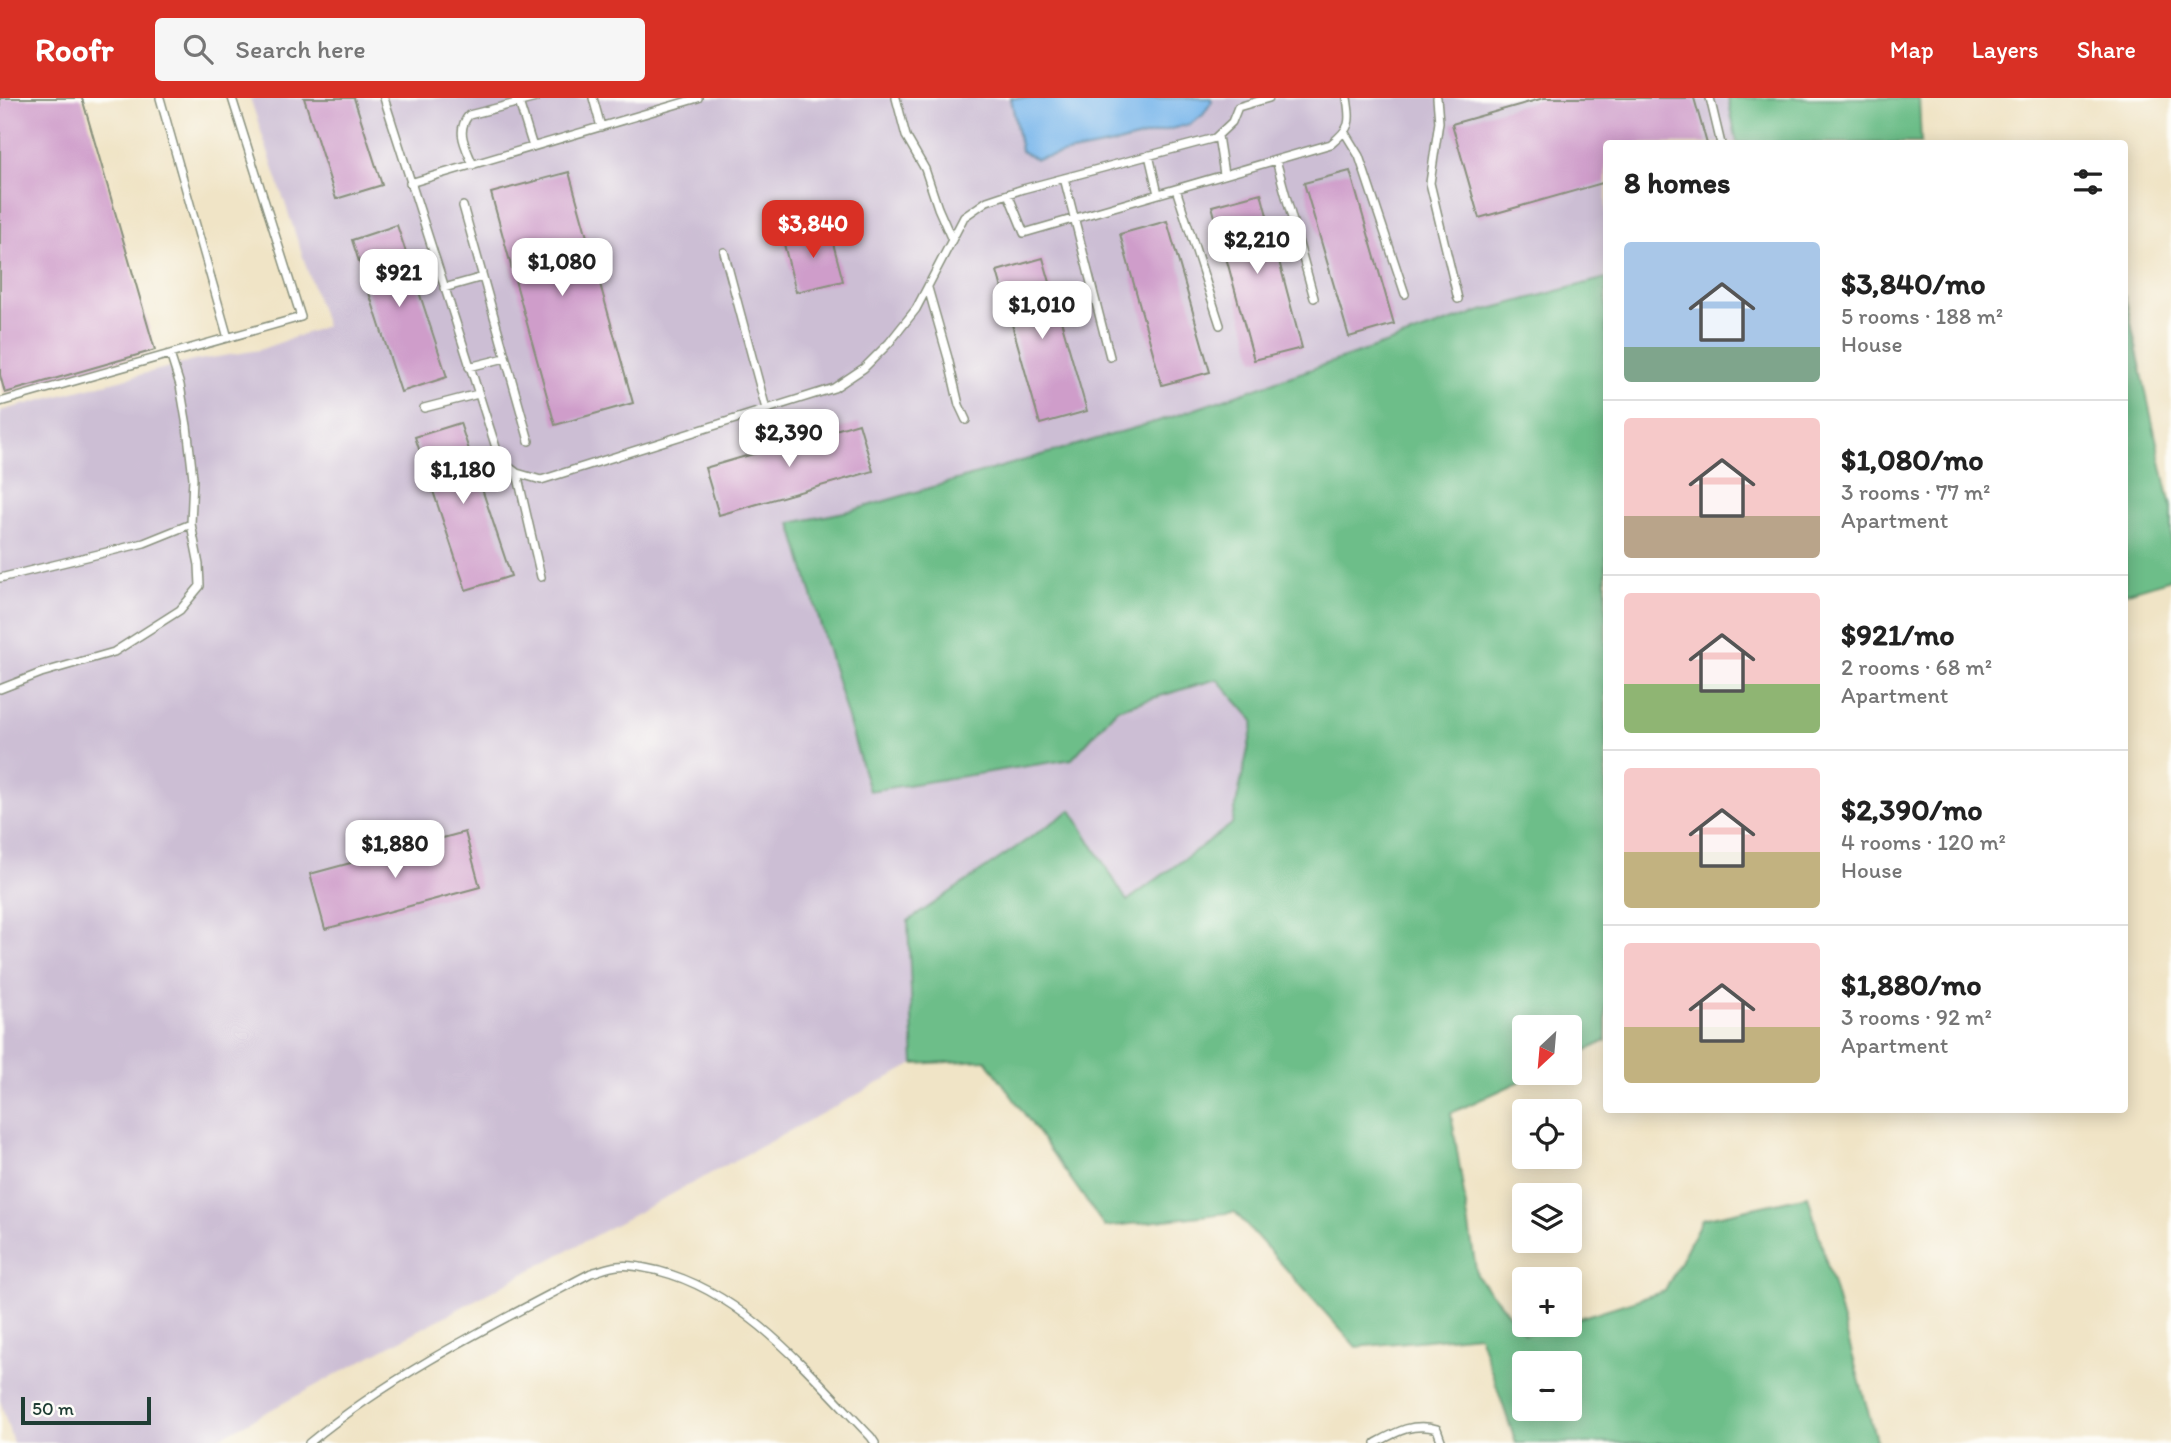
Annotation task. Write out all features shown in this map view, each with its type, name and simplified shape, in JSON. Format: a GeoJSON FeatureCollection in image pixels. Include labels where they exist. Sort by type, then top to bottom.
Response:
{"type":"FeatureCollection","features":[{"type":"Feature","properties":{"kind":"lane"},"geometry":{"type":"LineString","coordinates":[[160,98],[228,338]]}},
{"type":"Feature","properties":{"kind":"lane"},"geometry":{"type":"LineString","coordinates":[[0,401],[301,317],[232,98]]}},
{"type":"Feature","properties":{"kind":"lane"},"geometry":{"type":"LineString","coordinates":[[384,98],[500,460],[517,473],[541,480],[834,388],[864,368],[889,343],[916,309],[964,217],[987,201],[1008,194],[1215,138],[1232,121],[1238,107],[1236,98]]}},
{"type":"Feature","properties":{"kind":"lane"},"geometry":{"type":"LineString","coordinates":[[473,165],[461,131],[469,115],[536,98]]}},
{"type":"Feature","properties":{"kind":"lane"},"geometry":{"type":"LineString","coordinates":[[593,98],[601,127]]}},
{"type":"Feature","properties":{"kind":"lane"},"geometry":{"type":"LineString","coordinates":[[410,183],[698,98]]}},
{"type":"Feature","properties":{"kind":"lane"},"geometry":{"type":"LineString","coordinates":[[896,98],[906,136],[925,169],[952,240]]}},
{"type":"Feature","properties":{"kind":"lane"},"geometry":{"type":"LineString","coordinates":[[1238,107],[1269,98]]}},
{"type":"Feature","properties":{"kind":"lane"},"geometry":{"type":"LineString","coordinates":[[1008,194],[1024,233],[1074,219],[1331,145],[1345,133],[1350,116],[1348,98]]}},
{"type":"Feature","properties":{"kind":"lane"},"geometry":{"type":"LineString","coordinates":[[1437,98],[1439,122],[1430,183],[1458,299]]}},
{"type":"Feature","properties":{"kind":"lane"},"geometry":{"type":"LineString","coordinates":[[1710,98],[1720,140]]}},
{"type":"Feature","properties":{"kind":"lane"},"geometry":{"type":"LineString","coordinates":[[519,102],[533,147]]}},
{"type":"Feature","properties":{"kind":"lane"},"geometry":{"type":"LineString","coordinates":[[1345,133],[1359,156],[1405,294]]}},
{"type":"Feature","properties":{"kind":"lane"},"geometry":{"type":"LineString","coordinates":[[1218,136],[1224,174]]}},
{"type":"Feature","properties":{"kind":"lane"},"geometry":{"type":"LineString","coordinates":[[1149,155],[1157,194]]}},
{"type":"Feature","properties":{"kind":"lane"},"geometry":{"type":"LineString","coordinates":[[1276,160],[1314,298]]}},
{"type":"Feature","properties":{"kind":"lane"},"geometry":{"type":"LineString","coordinates":[[1064,178],[1110,357]]}},
{"type":"Feature","properties":{"kind":"lane"},"geometry":{"type":"LineString","coordinates":[[1176,189],[1220,325]]}},
{"type":"Feature","properties":{"kind":"lane"},"geometry":{"type":"LineString","coordinates":[[463,206],[529,441]]}},
{"type":"Feature","properties":{"kind":"lane"},"geometry":{"type":"LineString","coordinates":[[724,252],[766,410]]}},
{"type":"Feature","properties":{"kind":"lane"},"geometry":{"type":"LineString","coordinates":[[444,288],[483,277]]}},
{"type":"Feature","properties":{"kind":"lane"},"geometry":{"type":"LineString","coordinates":[[928,288],[959,405],[966,419]]}},
{"type":"Feature","properties":{"kind":"lane"},"geometry":{"type":"LineString","coordinates":[[0,689],[41,673],[114,652],[180,610],[200,586],[200,565],[191,524],[193,478],[187,426],[180,385],[170,354]]}},
{"type":"Feature","properties":{"kind":"lane"},"geometry":{"type":"LineString","coordinates":[[469,367],[506,358]]}},
{"type":"Feature","properties":{"kind":"lane"},"geometry":{"type":"LineString","coordinates":[[424,408],[478,394]]}},
{"type":"Feature","properties":{"kind":"lane"},"geometry":{"type":"LineString","coordinates":[[517,473],[541,576]]}},
{"type":"Feature","properties":{"kind":"lane"},"geometry":{"type":"LineString","coordinates":[[0,578],[144,543],[191,524]]}},
{"type":"Feature","properties":{"kind":"lane"},"geometry":{"type":"LineString","coordinates":[[309,1443],[343,1415],[418,1367],[591,1273],[617,1266],[641,1266],[676,1275],[710,1291],[771,1334],[875,1443]]}},
{"type":"Feature","properties":{"kind":"lane"},"geometry":{"type":"LineString","coordinates":[[1376,1443],[1399,1430],[1423,1425],[1437,1429],[1442,1443]]}},
{"type":"Feature","properties":{"kind":"shaded area"},"geometry":{"type":"Polygon","coordinates":[[[250,98],[1728,98],[1736,140],[1603,140],[1603,279],[1475,313],[1172,417],[854,510],[791,523],[1072,759],[1117,709],[1218,678],[1254,721],[1233,824],[1126,901],[1071,811],[908,921],[914,1064],[209,1443],[13,1443],[0,1400],[0,411],[193,361],[259,350],[326,326],[250,98]]]}},
{"type":"Feature","properties":{"kind":"green space"},"geometry":{"type":"Polygon","coordinates":[[[1728,98],[1919,98],[1921,140],[1736,140],[1728,98]]]}},
{"type":"Feature","properties":{"kind":"green space"},"geometry":{"type":"Polygon","coordinates":[[[1603,279],[1603,1042],[1582,1052],[1582,1015],[1512,1015],[1512,1085],[1451,1113],[1477,1276],[1512,1318],[1512,1337],[1582,1337],[1582,1317],[1665,1291],[1702,1219],[1808,1196],[1877,1443],[1516,1443],[1479,1335],[1356,1347],[1235,1212],[1105,1227],[986,1060],[914,1064],[908,921],[1071,810],[1127,901],[1232,824],[1254,721],[1217,679],[1117,709],[1072,759],[869,791],[791,523],[854,510],[1172,417],[1475,313],[1603,279]]]}},
{"type":"Feature","properties":{"kind":"green space"},"geometry":{"type":"Polygon","coordinates":[[[2128,310],[2171,507],[2171,579],[2128,592],[2128,310]]]}},
{"type":"Feature","properties":{"kind":"water"},"geometry":{"type":"Polygon","coordinates":[[[1011,98],[1211,98],[1212,101],[1203,115],[1190,124],[1118,143],[1036,159],[1021,151],[1011,98]]]}},
{"type":"Feature","properties":{"kind":"building"},"geometry":{"type":"Polygon","coordinates":[[[0,98],[82,98],[155,350],[5,393],[0,375],[0,98]]]}},
{"type":"Feature","properties":{"kind":"building"},"geometry":{"type":"Polygon","coordinates":[[[304,98],[354,98],[382,185],[336,199],[304,98]]]}},
{"type":"Feature","properties":{"kind":"building"},"geometry":{"type":"Polygon","coordinates":[[[1544,98],[1694,98],[1706,140],[1603,140],[1603,183],[1479,218],[1452,124],[1544,98]]]}},
{"type":"Feature","properties":{"kind":"building"},"geometry":{"type":"Polygon","coordinates":[[[1350,171],[1394,324],[1349,337],[1304,183],[1350,171]]]}},
{"type":"Feature","properties":{"kind":"building"},"geometry":{"type":"Polygon","coordinates":[[[569,172],[633,403],[555,425],[491,193],[569,172]]]}},
{"type":"Feature","properties":{"kind":"building"},"geometry":{"type":"Polygon","coordinates":[[[1261,193],[1302,348],[1254,360],[1212,206],[1261,193]]]}},
{"type":"Feature","properties":{"kind":"building"},"geometry":{"type":"Polygon","coordinates":[[[1167,221],[1210,372],[1162,385],[1120,234],[1167,221]]]}},
{"type":"Feature","properties":{"kind":"building"},"geometry":{"type":"Polygon","coordinates":[[[397,225],[447,377],[401,392],[352,240],[397,225]]]}},
{"type":"Feature","properties":{"kind":"building"},"geometry":{"type":"Polygon","coordinates":[[[829,228],[843,281],[796,292],[783,240],[829,228]]]}},
{"type":"Feature","properties":{"kind":"building"},"geometry":{"type":"Polygon","coordinates":[[[1043,258],[1087,411],[1040,424],[997,271],[1043,258]]]}},
{"type":"Feature","properties":{"kind":"building"},"geometry":{"type":"Polygon","coordinates":[[[460,423],[511,576],[466,590],[415,437],[460,423]]]}},
{"type":"Feature","properties":{"kind":"building"},"geometry":{"type":"Polygon","coordinates":[[[859,423],[873,471],[719,515],[705,468],[859,423]]]}},
{"type":"Feature","properties":{"kind":"building"},"geometry":{"type":"Polygon","coordinates":[[[465,832],[480,887],[325,929],[310,874],[465,832]]]}}]}
